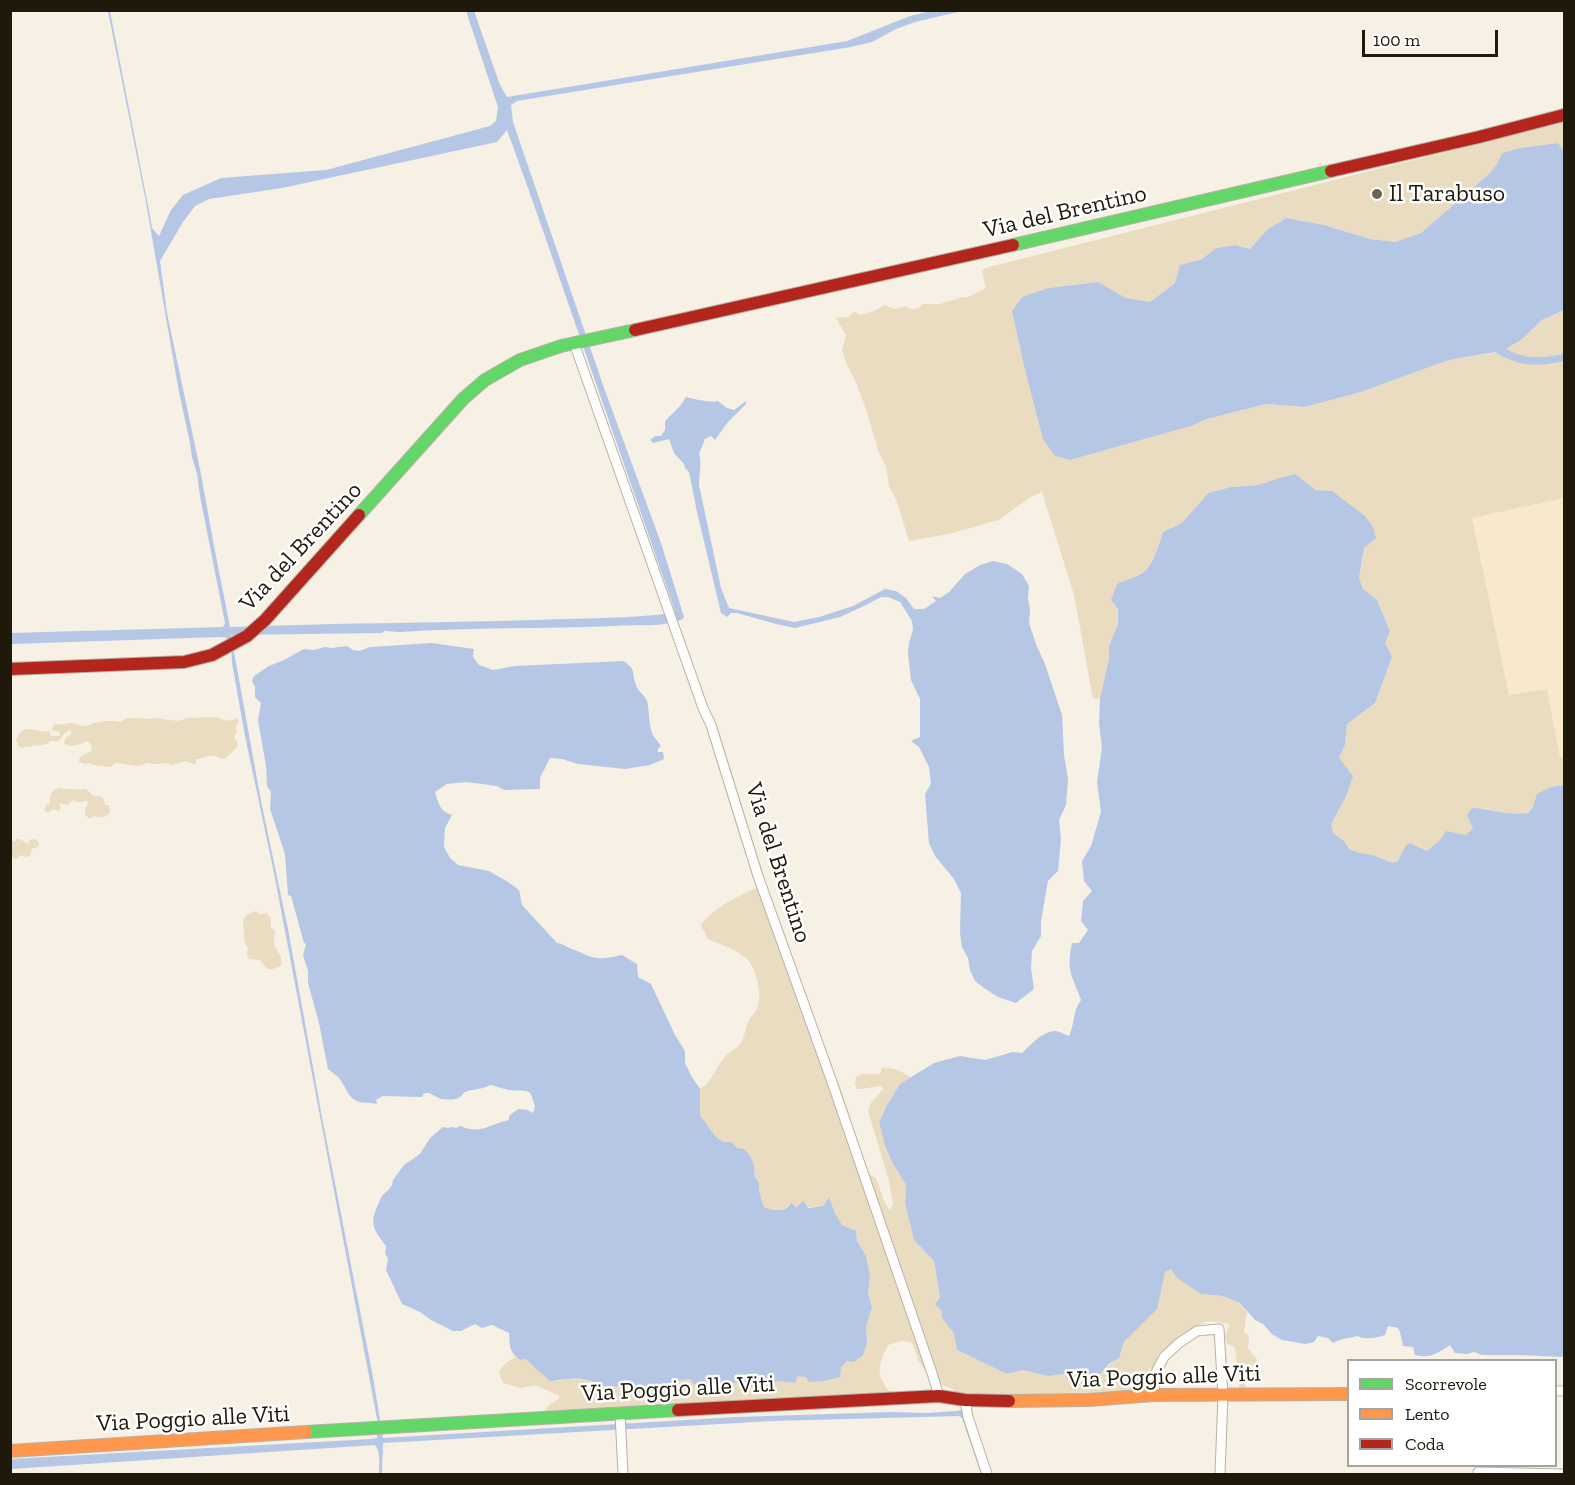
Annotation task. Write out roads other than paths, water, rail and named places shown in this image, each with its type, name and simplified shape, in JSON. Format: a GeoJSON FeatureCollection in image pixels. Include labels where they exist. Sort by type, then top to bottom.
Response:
{"type":"FeatureCollection","features":[{"type":"Feature","properties":{"kind":"street","name":"Via del Brentino"},"geometry":{"type":"LineString","coordinates":[[10,669],[184,662],[212,655],[247,636],[265,620],[463,399],[485,380],[520,360],[561,346],[913,269],[1479,137],[1564,115]]}},
{"type":"Feature","properties":{"kind":"street","name":"Via del Brentino"},"geometry":{"type":"LineString","coordinates":[[581,342],[674,627],[711,725],[758,876],[840,1104],[939,1396]]}},
{"type":"Feature","properties":{"kind":"street"},"geometry":{"type":"LineString","coordinates":[[1154,1395],[1155,1374],[1164,1357],[1197,1331],[1219,1329],[1223,1395],[1220,1474]]}},
{"type":"Feature","properties":{"kind":"street","name":"Via Poggio alle Viti"},"geometry":{"type":"LineString","coordinates":[[10,1451],[373,1428],[620,1417],[939,1396],[965,1400],[1029,1402],[1154,1395],[1347,1394]]}},
{"type":"Feature","properties":{"kind":"street"},"geometry":{"type":"LineString","coordinates":[[965,1400],[968,1417],[987,1474]]}},
{"type":"Feature","properties":{"kind":"street"},"geometry":{"type":"LineString","coordinates":[[620,1417],[623,1474]]}},
{"type":"Feature","properties":{"kind":"street"},"geometry":{"type":"LineString","coordinates":[[1478,1471],[1564,1474]]}},
{"type":"Feature","properties":{"kind":"water"},"geometry":{"type":"Polygon","coordinates":[[[108,11],[110,11],[152,228],[159,236],[171,210],[183,195],[221,178],[326,170],[490,126],[496,121],[498,107],[466,11],[474,11],[500,85],[507,97],[847,41],[910,16],[931,11],[962,11],[915,22],[872,42],[851,47],[517,101],[511,105],[513,122],[603,385],[661,543],[683,619],[667,624],[649,625],[231,635],[383,1438],[736,1417],[928,1413],[963,1409],[983,1474],[981,1474],[962,1418],[959,1416],[773,1421],[383,1443],[382,1474],[379,1474],[379,1455],[375,1445],[11,1469],[11,1459],[377,1438],[378,1424],[275,878],[245,736],[231,647],[227,638],[11,644],[10,633],[223,627],[225,623],[179,392],[145,197],[108,11]],[[507,130],[497,142],[282,188],[209,199],[195,206],[183,222],[160,261],[167,313],[230,627],[605,618],[656,615],[675,611],[507,130]]]}},
{"type":"Feature","properties":{"kind":"water"},"geometry":{"type":"Polygon","coordinates":[[[1558,143],[1564,152],[1564,310],[1542,320],[1521,340],[1506,349],[1513,353],[1535,357],[1564,354],[1564,361],[1545,364],[1521,363],[1495,352],[1449,360],[1358,393],[1304,407],[1266,404],[1070,460],[1055,456],[1043,439],[1012,311],[1022,297],[1048,288],[1098,282],[1126,298],[1150,302],[1175,283],[1180,265],[1202,259],[1216,248],[1235,245],[1250,249],[1267,230],[1286,218],[1324,225],[1370,239],[1395,242],[1421,233],[1490,173],[1502,153],[1558,143]]]}},
{"type":"Feature","properties":{"kind":"water"},"geometry":{"type":"Polygon","coordinates":[[[686,397],[718,401],[734,410],[746,401],[746,404],[728,422],[715,440],[711,436],[705,439],[699,454],[699,485],[721,588],[729,608],[794,622],[853,606],[885,589],[896,591],[906,598],[914,609],[924,609],[936,601],[932,596],[940,598],[949,592],[965,574],[980,565],[993,561],[1007,564],[1022,574],[1029,586],[1029,623],[1062,715],[1068,779],[1066,805],[1059,820],[1061,838],[1058,871],[1048,881],[1041,921],[1041,936],[1032,951],[1031,968],[1034,989],[1016,1003],[998,997],[975,981],[962,947],[961,893],[954,879],[935,856],[929,843],[925,794],[931,784],[929,767],[919,747],[911,741],[920,737],[920,699],[911,680],[908,653],[913,630],[912,621],[900,602],[888,597],[881,597],[840,617],[795,628],[737,613],[731,613],[727,617],[721,613],[689,472],[674,453],[669,439],[653,443],[650,440],[655,436],[661,436],[665,430],[665,421],[686,397]]]}},
{"type":"Feature","properties":{"kind":"water"},"geometry":{"type":"Polygon","coordinates":[[[1295,474],[1316,490],[1332,491],[1365,516],[1373,527],[1376,538],[1364,548],[1359,578],[1363,589],[1377,600],[1390,631],[1385,643],[1392,657],[1375,703],[1347,724],[1345,745],[1339,758],[1353,776],[1346,796],[1331,824],[1333,833],[1344,841],[1349,849],[1392,863],[1398,861],[1406,845],[1410,843],[1427,851],[1440,840],[1446,831],[1466,835],[1473,828],[1467,815],[1472,808],[1513,814],[1528,813],[1533,807],[1537,794],[1551,787],[1564,785],[1564,1352],[1562,1357],[1482,1355],[1474,1352],[1455,1353],[1450,1345],[1434,1354],[1420,1356],[1415,1355],[1413,1347],[1403,1346],[1398,1328],[1388,1326],[1385,1335],[1375,1338],[1357,1336],[1333,1343],[1328,1338],[1318,1336],[1314,1342],[1305,1344],[1282,1340],[1255,1320],[1240,1303],[1223,1296],[1201,1294],[1177,1278],[1171,1269],[1165,1272],[1157,1309],[1124,1342],[1119,1358],[1109,1364],[1097,1377],[1071,1373],[1048,1376],[1022,1370],[1007,1374],[957,1350],[954,1334],[942,1318],[941,1310],[935,1304],[940,1297],[934,1261],[914,1240],[905,1203],[906,1185],[893,1164],[879,1122],[900,1084],[934,1063],[960,1056],[985,1060],[1013,1052],[1022,1053],[1037,1039],[1050,1032],[1057,1031],[1069,1036],[1076,1009],[1081,1000],[1071,973],[1070,952],[1072,943],[1079,943],[1088,930],[1081,921],[1083,901],[1092,891],[1084,881],[1082,861],[1091,846],[1101,812],[1097,782],[1102,748],[1099,723],[1100,698],[1109,659],[1109,646],[1118,624],[1118,609],[1111,600],[1117,584],[1148,568],[1163,532],[1182,523],[1208,493],[1231,487],[1258,485],[1295,474]]]}},
{"type":"Feature","properties":{"kind":"water"},"geometry":{"type":"Polygon","coordinates":[[[432,643],[474,649],[473,657],[479,665],[493,670],[515,666],[623,661],[632,669],[637,687],[647,701],[651,730],[661,746],[658,752],[663,752],[664,759],[650,765],[625,769],[578,764],[550,758],[540,778],[540,789],[504,790],[497,786],[466,782],[447,784],[435,792],[442,809],[452,815],[445,828],[444,847],[450,858],[458,865],[489,871],[519,890],[522,905],[557,943],[593,957],[622,955],[637,964],[638,977],[651,984],[685,1051],[685,1063],[700,1089],[700,1115],[715,1136],[723,1142],[732,1142],[737,1148],[744,1149],[751,1157],[764,1207],[784,1210],[792,1203],[796,1208],[803,1201],[808,1208],[823,1206],[829,1197],[842,1225],[856,1231],[857,1241],[866,1256],[870,1276],[868,1294],[872,1307],[866,1327],[867,1343],[863,1355],[854,1362],[847,1361],[841,1367],[840,1377],[809,1382],[806,1377],[798,1376],[795,1383],[777,1381],[759,1388],[726,1380],[723,1386],[709,1388],[705,1383],[694,1384],[690,1379],[636,1393],[631,1385],[606,1387],[578,1378],[550,1381],[526,1359],[520,1360],[514,1354],[510,1345],[509,1333],[492,1325],[482,1328],[475,1324],[461,1331],[453,1331],[402,1304],[386,1270],[388,1259],[385,1253],[386,1246],[376,1232],[373,1223],[382,1196],[390,1188],[404,1165],[420,1154],[430,1138],[443,1127],[460,1126],[479,1129],[509,1120],[509,1116],[518,1109],[533,1113],[535,1107],[531,1094],[527,1091],[508,1090],[491,1085],[466,1092],[453,1099],[441,1099],[424,1093],[422,1097],[383,1096],[376,1100],[377,1104],[362,1102],[351,1097],[339,1078],[328,1069],[303,955],[306,944],[291,896],[288,895],[285,854],[270,809],[271,792],[267,786],[258,720],[261,703],[255,697],[255,687],[252,681],[254,676],[269,666],[304,649],[347,646],[359,651],[370,647],[432,643]]]}},
{"type":"Feature","properties":{"kind":"place","name":"Il Tarabuso"},"geometry":{"type":"Point","coordinates":[1377,194]}}]}
